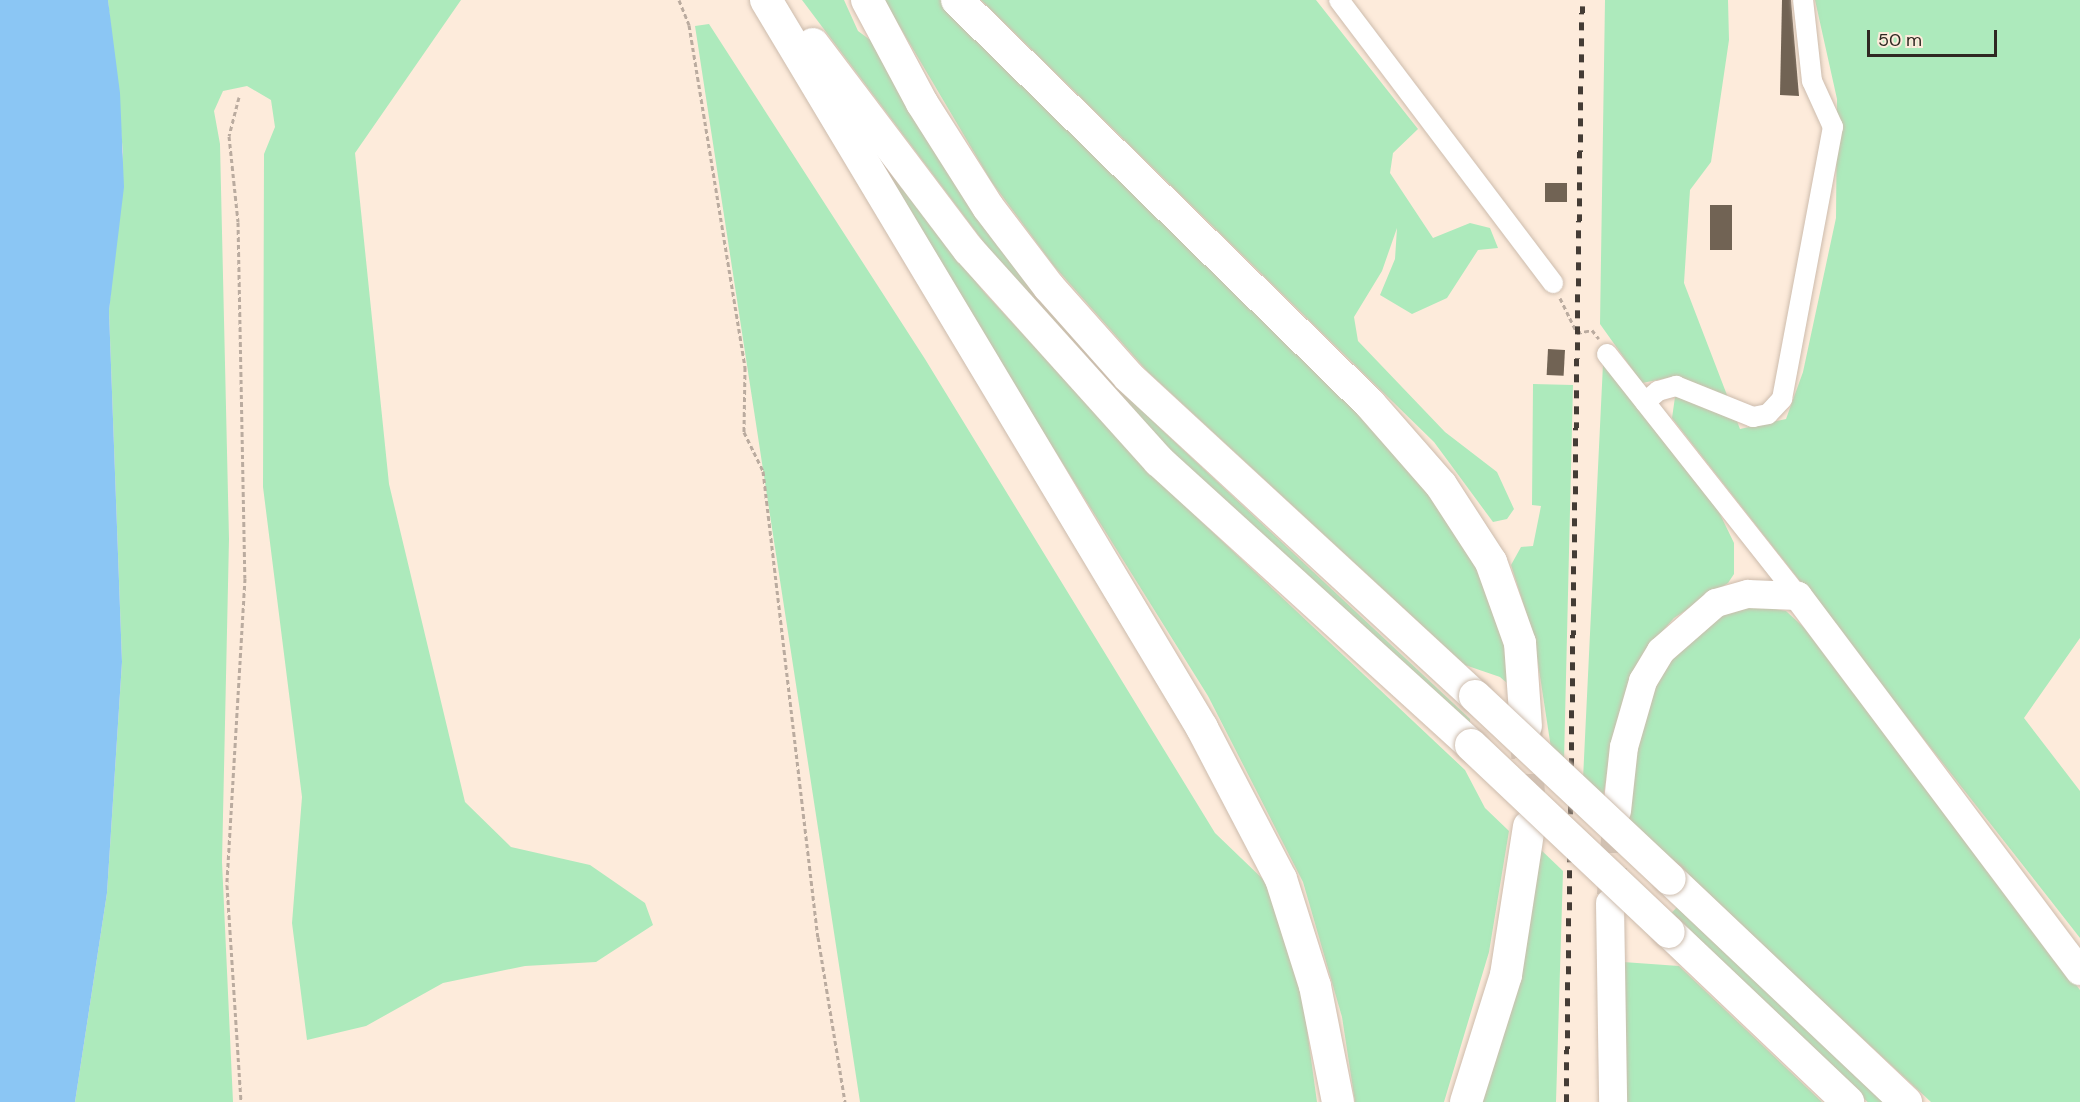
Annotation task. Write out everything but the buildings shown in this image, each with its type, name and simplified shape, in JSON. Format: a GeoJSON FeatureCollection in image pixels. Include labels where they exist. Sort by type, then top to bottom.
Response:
{"type":"FeatureCollection","features":[{"type":"Feature","properties":{"kind":"main road"},"geometry":{"type":"LineString","coordinates":[[766,0],[1202,728],[1281,879],[1315,986],[1338,1102]]}},
{"type":"Feature","properties":{"kind":"main road"},"geometry":{"type":"LineString","coordinates":[[780,0],[969,250],[1080,377],[1159,461],[1471,745],[1848,1102]]}},
{"type":"Feature","properties":{"kind":"main road"},"geometry":{"type":"LineString","coordinates":[[867,0],[922,104],[988,207],[1049,287],[1129,377],[1475,696],[1906,1102]]}},
{"type":"Feature","properties":{"kind":"main road"},"geometry":{"type":"LineString","coordinates":[[957,0],[1370,404],[1441,485],[1491,562],[1520,643],[1526,726]]}},
{"type":"Feature","properties":{"kind":"main road"},"geometry":{"type":"LineString","coordinates":[[1466,1102],[1506,975],[1529,827]]}},
{"type":"Feature","properties":{"kind":"street"},"geometry":{"type":"LineString","coordinates":[[1339,0],[1553,283]]}},
{"type":"Feature","properties":{"kind":"street"},"geometry":{"type":"LineString","coordinates":[[1644,402],[1676,386],[1753,417],[1768,414],[1782,399],[1833,127],[1812,81],[1803,0]]}},
{"type":"Feature","properties":{"kind":"street"},"geometry":{"type":"LineString","coordinates":[[1607,354],[1798,596],[2080,971]]}},
{"type":"Feature","properties":{"kind":"street"},"geometry":{"type":"LineString","coordinates":[[1617,811],[1624,747],[1643,681],[1661,651],[1716,603],[1748,594],[1798,596]]}},
{"type":"Feature","properties":{"kind":"street"},"geometry":{"type":"LineString","coordinates":[[1610,903],[1613,1102]]}},
{"type":"Feature","properties":{"kind":"path"},"geometry":{"type":"LineString","coordinates":[[679,0],[689,25],[745,367],[744,432],[763,471],[818,937],[845,1102]]}},
{"type":"Feature","properties":{"kind":"path"},"geometry":{"type":"LineString","coordinates":[[239,97],[229,136],[237,222],[243,459],[240,643],[227,885],[241,1102]]}},
{"type":"Feature","properties":{"kind":"path"},"geometry":{"type":"LineString","coordinates":[[1553,283],[1577,333],[1592,330],[1607,354]]}},
{"type":"Feature","properties":{"kind":"green space"},"geometry":{"type":"Polygon","coordinates":[[[108,0],[461,0],[355,153],[389,484],[465,802],[511,847],[590,865],[645,903],[653,925],[596,962],[525,966],[443,983],[366,1026],[307,1040],[292,923],[302,797],[263,487],[264,154],[275,127],[271,100],[247,86],[223,91],[214,111],[220,144],[229,539],[222,862],[233,1102],[75,1102],[107,893],[122,662],[109,311],[123,152],[108,0]]]}},
{"type":"Feature","properties":{"kind":"green space"},"geometry":{"type":"Polygon","coordinates":[[[802,0],[844,0],[858,31],[873,42],[1079,343],[1161,429],[1470,719],[1470,727],[1153,436],[995,257],[802,0]]]}},
{"type":"Feature","properties":{"kind":"green space"},"geometry":{"type":"Polygon","coordinates":[[[884,0],[941,0],[1359,412],[1431,492],[1482,569],[1511,642],[1514,689],[1500,677],[1465,665],[1147,371],[1054,266],[991,181],[884,0]]]}},
{"type":"Feature","properties":{"kind":"green space"},"geometry":{"type":"Polygon","coordinates":[[[981,0],[1316,0],[1418,129],[1393,153],[1390,173],[1433,238],[1470,223],[1490,228],[1498,248],[1478,250],[1447,298],[1412,314],[1380,295],[1395,259],[1397,228],[1382,271],[1354,317],[1358,341],[1445,432],[1497,472],[1514,509],[1507,519],[1493,522],[1434,442],[981,0]]]}},
{"type":"Feature","properties":{"kind":"green space"},"geometry":{"type":"Polygon","coordinates":[[[1605,0],[1728,0],[1729,40],[1711,162],[1690,190],[1684,283],[1740,429],[1786,419],[1803,372],[1836,218],[1837,99],[1815,0],[2080,0],[2080,638],[2024,718],[2080,791],[2080,938],[1672,418],[1678,376],[1642,383],[1600,324],[1605,0]]]}},
{"type":"Feature","properties":{"kind":"green space"},"geometry":{"type":"Polygon","coordinates":[[[709,24],[925,359],[1215,833],[1267,883],[1302,993],[1317,1102],[860,1102],[695,26],[709,24]]]}},
{"type":"Feature","properties":{"kind":"green space"},"geometry":{"type":"Polygon","coordinates":[[[839,105],[984,292],[1152,475],[1465,770],[1485,808],[1509,831],[1489,952],[1444,1102],[1355,1102],[1342,1017],[1303,882],[1208,696],[839,105]]]}},
{"type":"Feature","properties":{"kind":"green space"},"geometry":{"type":"Polygon","coordinates":[[[1603,364],[1718,510],[1734,543],[1734,574],[1728,583],[1674,618],[1652,643],[1612,742],[1603,798],[1583,779],[1603,364]]]}},
{"type":"Feature","properties":{"kind":"green space"},"geometry":{"type":"Polygon","coordinates":[[[1533,384],[1573,385],[1564,761],[1551,748],[1534,637],[1511,565],[1521,547],[1533,546],[1541,506],[1532,505],[1533,384]]]}},
{"type":"Feature","properties":{"kind":"green space"},"geometry":{"type":"Polygon","coordinates":[[[1750,604],[1786,611],[1812,635],[2080,990],[2080,1102],[1931,1102],[1621,814],[1654,685],[1687,637],[1719,612],[1750,604]]]}},
{"type":"Feature","properties":{"kind":"green space"},"geometry":{"type":"Polygon","coordinates":[[[1539,848],[1563,871],[1556,1102],[1479,1102],[1539,848]]]}},
{"type":"Feature","properties":{"kind":"green space"},"geometry":{"type":"Polygon","coordinates":[[[1678,906],[1888,1102],[1868,1102],[1668,916],[1678,906]]]}},
{"type":"Feature","properties":{"kind":"green space"},"geometry":{"type":"Polygon","coordinates":[[[1623,962],[1679,966],[1822,1102],[1626,1102],[1623,962]]]}},
{"type":"Feature","properties":{"kind":"water"},"geometry":{"type":"Polygon","coordinates":[[[0,0],[108,0],[120,93],[124,187],[109,311],[122,662],[107,893],[75,1102],[0,1102],[0,0]]]}},
{"type":"Feature","properties":{"kind":"tunnel"},"geometry":{"type":"LineString","coordinates":[[1526,726],[1530,820]]}},
{"type":"Feature","properties":{"kind":"tunnel"},"geometry":{"type":"LineString","coordinates":[[1611,895],[1617,811]]}},
{"type":"Feature","properties":{"kind":"railway"},"geometry":{"type":"LineString","coordinates":[[1566,1102],[1582,0]]}}]}
